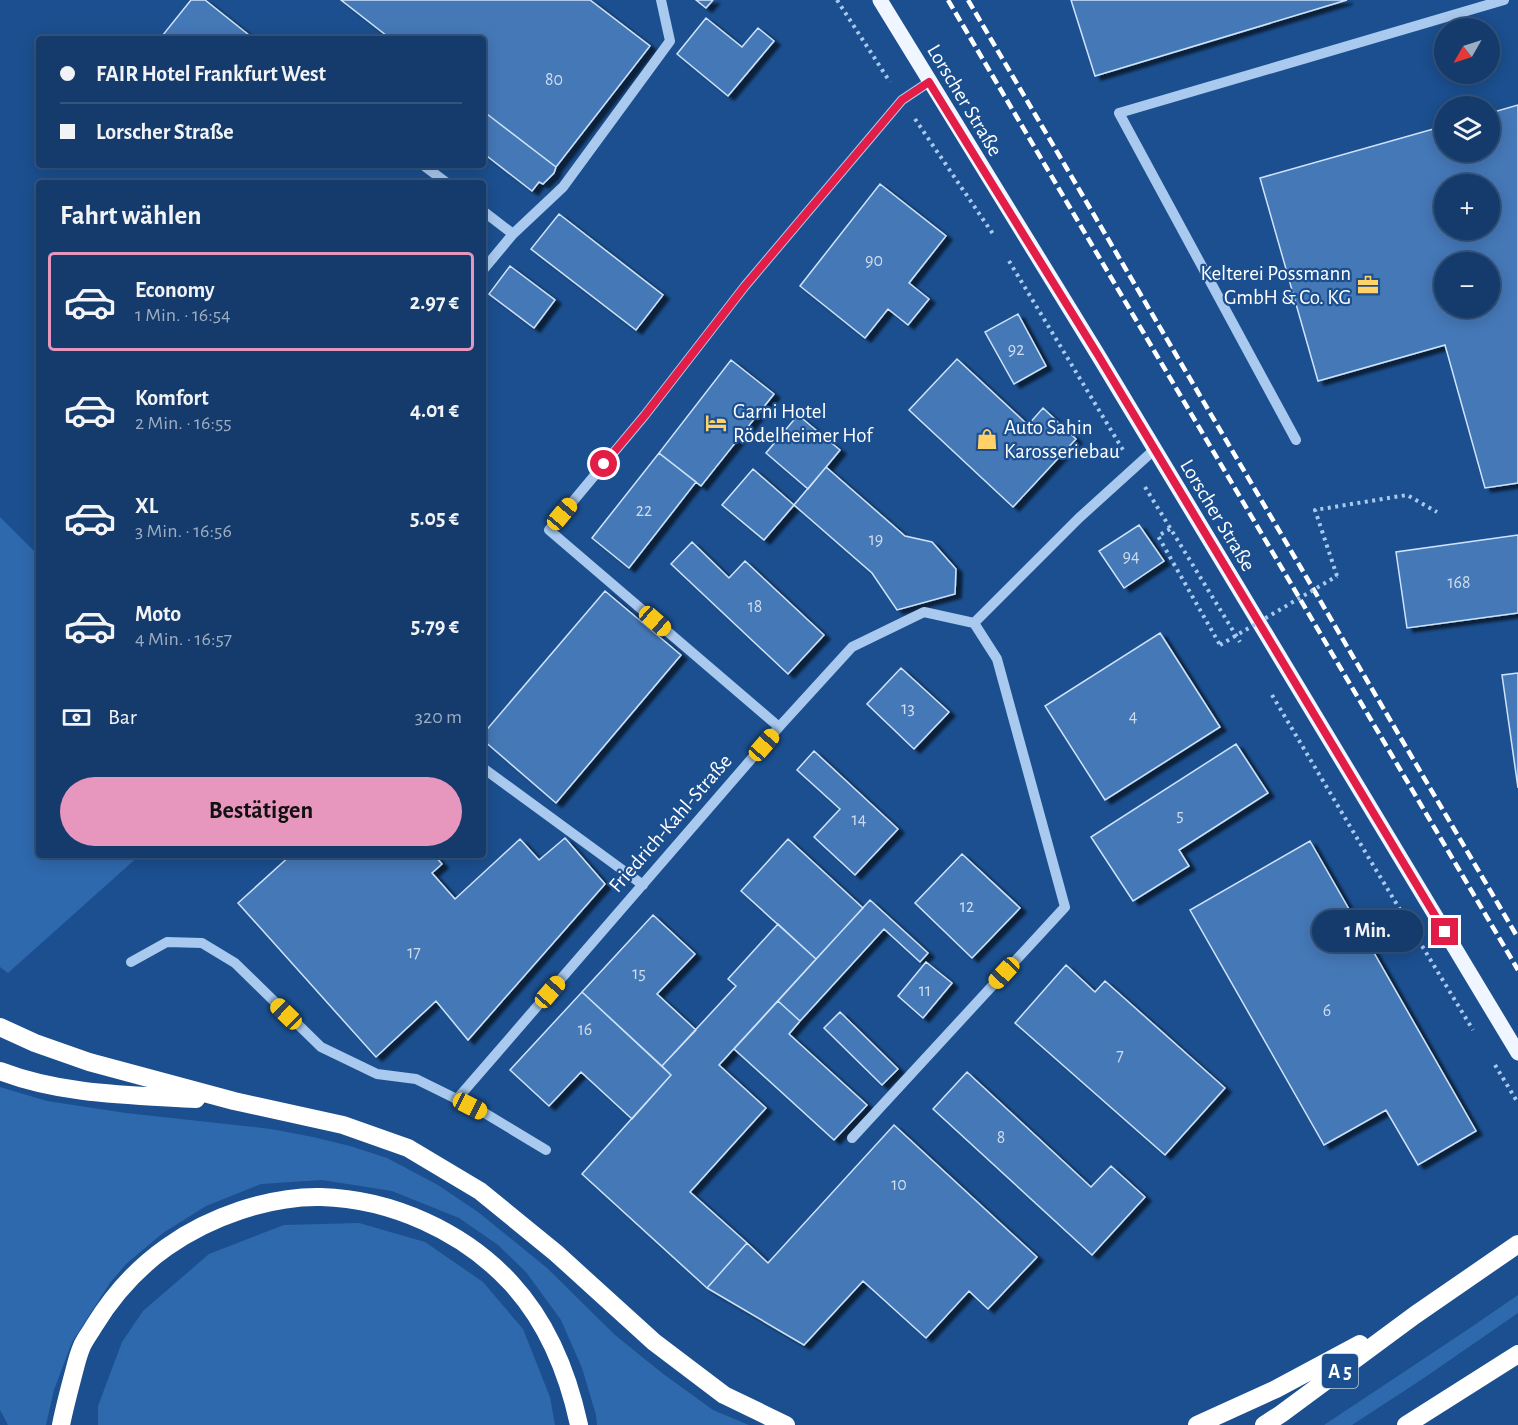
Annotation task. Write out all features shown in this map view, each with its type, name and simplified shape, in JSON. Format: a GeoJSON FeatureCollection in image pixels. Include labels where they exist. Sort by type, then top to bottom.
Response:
{"type":"FeatureCollection","features":[{"type":"Feature","properties":{"kind":"highway"},"geometry":{"type":"LineString","coordinates":[[0,1027],[35,1043],[89,1062],[234,1101],[343,1125],[408,1148],[480,1191],[556,1253],[654,1342],[724,1395],[786,1425]]}},
{"type":"Feature","properties":{"kind":"highway"},"geometry":{"type":"LineString","coordinates":[[0,1071],[53,1086],[99,1093],[234,1101]]}},
{"type":"Feature","properties":{"kind":"highway"},"geometry":{"type":"LineString","coordinates":[[62,1425],[82,1345],[105,1308],[149,1259],[204,1224],[230,1214],[258,1205],[320,1197],[373,1205],[411,1216],[464,1242],[488,1262],[511,1283],[550,1339],[564,1372],[579,1425]]}},
{"type":"Feature","properties":{"kind":"highway","name":"A 5"},"geometry":{"type":"LineString","coordinates":[[1264,1425],[1415,1315],[1518,1244]]}},
{"type":"Feature","properties":{"kind":"highway"},"geometry":{"type":"LineString","coordinates":[[1197,1425],[1276,1389],[1415,1315]]}},
{"type":"Feature","properties":{"kind":"highway"},"geometry":{"type":"LineString","coordinates":[[1406,1425],[1518,1354]]}},
{"type":"Feature","properties":{"kind":"main road","name":"Lorscher Straße"},"geometry":{"type":"LineString","coordinates":[[880,0],[1098,355],[1518,1053]]}},
{"type":"Feature","properties":{"kind":"street"},"geometry":{"type":"LineString","coordinates":[[486,266],[513,234],[563,187],[670,41],[662,0]]}},
{"type":"Feature","properties":{"kind":"street"},"geometry":{"type":"LineString","coordinates":[[1296,440],[1119,113],[1504,0]]}},
{"type":"Feature","properties":{"kind":"street"},"geometry":{"type":"LineString","coordinates":[[779,727],[549,530],[645,415],[745,286],[902,100],[929,82]]}},
{"type":"Feature","properties":{"kind":"street"},"geometry":{"type":"LineString","coordinates":[[427,168],[443,180]]}},
{"type":"Feature","properties":{"kind":"street"},"geometry":{"type":"LineString","coordinates":[[486,213],[513,234]]}},
{"type":"Feature","properties":{"kind":"street"},"geometry":{"type":"LineString","coordinates":[[852,1138],[1065,907],[998,659],[974,623],[1079,518],[1154,450]]}},
{"type":"Feature","properties":{"kind":"street","name":"Friedrich-Kahl-Straße"},"geometry":{"type":"LineString","coordinates":[[457,1099],[779,727],[852,647],[924,612],[974,623]]}},
{"type":"Feature","properties":{"kind":"street"},"geometry":{"type":"LineString","coordinates":[[486,770],[643,885]]}},
{"type":"Feature","properties":{"kind":"street"},"geometry":{"type":"LineString","coordinates":[[131,962],[167,942],[202,944],[235,963],[321,1047],[377,1074],[416,1079],[483,1112],[546,1150]]}},
{"type":"Feature","properties":{"kind":"path"},"geometry":{"type":"LineString","coordinates":[[837,0],[996,240]]}},
{"type":"Feature","properties":{"kind":"path"},"geometry":{"type":"LineString","coordinates":[[1008,259],[1242,645]]}},
{"type":"Feature","properties":{"kind":"path"},"geometry":{"type":"LineString","coordinates":[[1170,529],[1158,536],[1220,645],[1337,576],[1315,510],[1407,495],[1437,512]]}},
{"type":"Feature","properties":{"kind":"path"},"geometry":{"type":"LineString","coordinates":[[1272,695],[1477,1036]]}},
{"type":"Feature","properties":{"kind":"path"},"geometry":{"type":"LineString","coordinates":[[1495,1065],[1518,1103]]}},
{"type":"Feature","properties":{"kind":"shaded area"},"geometry":{"type":"Polygon","coordinates":[[[0,517],[36,553],[36,858],[137,858],[8,973],[0,967],[0,517]]]}},
{"type":"Feature","properties":{"kind":"shaded area"},"geometry":{"type":"Polygon","coordinates":[[[0,1087],[47,1101],[126,1113],[271,1129],[350,1146],[387,1158],[438,1185],[478,1212],[547,1268],[615,1335],[662,1373],[713,1410],[749,1425],[597,1425],[582,1368],[561,1320],[526,1272],[498,1245],[459,1218],[392,1191],[322,1180],[261,1184],[206,1206],[163,1233],[126,1264],[110,1283],[72,1342],[54,1390],[46,1425],[8,1425],[0,1410],[0,1087]]]}},
{"type":"Feature","properties":{"kind":"shaded area"},"geometry":{"type":"Polygon","coordinates":[[[359,1223],[425,1242],[483,1282],[523,1329],[550,1397],[555,1425],[98,1425],[98,1406],[122,1342],[143,1311],[209,1254],[284,1225],[359,1223]]]}},
{"type":"Feature","properties":{"kind":"shaded area"},"geometry":{"type":"Polygon","coordinates":[[[1518,1295],[1518,1313],[1424,1378],[1352,1425],[1324,1425],[1464,1332],[1518,1295]]]}},
{"type":"Feature","properties":{"kind":"building"},"geometry":{"type":"Polygon","coordinates":[[[191,0],[205,0],[250,36],[162,36],[191,0]]]}},
{"type":"Feature","properties":{"kind":"building"},"geometry":{"type":"Polygon","coordinates":[[[341,0],[590,0],[650,46],[556,167],[486,113],[486,36],[387,36],[341,0]]]}},
{"type":"Feature","properties":{"kind":"building"},"geometry":{"type":"Polygon","coordinates":[[[696,0],[713,0],[706,8],[696,0]]]}},
{"type":"Feature","properties":{"kind":"building"},"geometry":{"type":"Polygon","coordinates":[[[1071,0],[1347,0],[1095,76],[1071,0]]]}},
{"type":"Feature","properties":{"kind":"building"},"geometry":{"type":"Polygon","coordinates":[[[706,18],[742,47],[758,28],[774,41],[728,96],[677,54],[706,18]]]}},
{"type":"Feature","properties":{"kind":"building","name":"Kelterei Possmann GmbH & Co. KG"},"geometry":{"type":"Polygon","coordinates":[[[1518,105],[1518,483],[1485,488],[1445,345],[1318,381],[1260,178],[1434,129],[1434,162],[1500,162],[1500,110],[1518,105]]]}},
{"type":"Feature","properties":{"kind":"building"},"geometry":{"type":"Polygon","coordinates":[[[486,113],[556,167],[554,173],[543,184],[539,182],[532,191],[486,155],[486,113]]]}},
{"type":"Feature","properties":{"kind":"building"},"geometry":{"type":"Polygon","coordinates":[[[880,184],[946,236],[909,283],[929,299],[908,325],[888,309],[865,338],[800,286],[880,184]]]}},
{"type":"Feature","properties":{"kind":"building"},"geometry":{"type":"Polygon","coordinates":[[[559,214],[663,295],[636,330],[531,249],[559,214]]]}},
{"type":"Feature","properties":{"kind":"building"},"geometry":{"type":"Polygon","coordinates":[[[510,266],[555,300],[534,328],[489,294],[510,266]]]}},
{"type":"Feature","properties":{"kind":"building"},"geometry":{"type":"Polygon","coordinates":[[[1018,314],[1046,366],[1014,384],[985,332],[1018,314]]]}},
{"type":"Feature","properties":{"kind":"building"},"geometry":{"type":"Polygon","coordinates":[[[957,359],[1028,425],[1043,408],[1076,439],[1013,507],[909,410],[957,359]]]}},
{"type":"Feature","properties":{"kind":"building","name":"Garni Hotel Rödelheimer Hof"},"geometry":{"type":"Polygon","coordinates":[[[731,360],[774,394],[701,486],[659,453],[731,360]]]}},
{"type":"Feature","properties":{"kind":"building"},"geometry":{"type":"Polygon","coordinates":[[[798,415],[840,450],[808,489],[766,453],[798,415]]]}},
{"type":"Feature","properties":{"kind":"building"},"geometry":{"type":"Polygon","coordinates":[[[659,453],[696,482],[629,568],[592,538],[659,453]]]}},
{"type":"Feature","properties":{"kind":"building"},"geometry":{"type":"Polygon","coordinates":[[[826,467],[905,536],[932,542],[956,569],[955,594],[897,610],[872,573],[794,505],[826,467]]]}},
{"type":"Feature","properties":{"kind":"building"},"geometry":{"type":"Polygon","coordinates":[[[753,469],[794,505],[764,540],[722,505],[753,469]]]}},
{"type":"Feature","properties":{"kind":"building"},"geometry":{"type":"Polygon","coordinates":[[[1139,525],[1164,561],[1124,588],[1099,551],[1139,525]]]}},
{"type":"Feature","properties":{"kind":"building"},"geometry":{"type":"Polygon","coordinates":[[[1518,535],[1518,613],[1407,628],[1396,552],[1518,535]]]}},
{"type":"Feature","properties":{"kind":"building"},"geometry":{"type":"Polygon","coordinates":[[[692,542],[729,578],[745,561],[824,635],[788,674],[671,564],[692,542]]]}},
{"type":"Feature","properties":{"kind":"building"},"geometry":{"type":"Polygon","coordinates":[[[605,591],[681,655],[556,803],[486,743],[486,730],[605,591]]]}},
{"type":"Feature","properties":{"kind":"building"},"geometry":{"type":"Polygon","coordinates":[[[1160,633],[1220,727],[1105,800],[1045,706],[1160,633]]]}},
{"type":"Feature","properties":{"kind":"building"},"geometry":{"type":"Polygon","coordinates":[[[901,668],[949,712],[914,749],[867,704],[901,668]]]}},
{"type":"Feature","properties":{"kind":"building"},"geometry":{"type":"Polygon","coordinates":[[[1518,673],[1518,788],[1502,675],[1518,673]]]}},
{"type":"Feature","properties":{"kind":"building"},"geometry":{"type":"Polygon","coordinates":[[[1236,744],[1268,793],[1179,850],[1189,866],[1133,901],[1091,837],[1236,744]]]}},
{"type":"Feature","properties":{"kind":"building"},"geometry":{"type":"Polygon","coordinates":[[[814,751],[898,829],[855,875],[814,837],[840,809],[797,770],[814,751]]]}},
{"type":"Feature","properties":{"kind":"building"},"geometry":{"type":"Polygon","coordinates":[[[565,838],[605,884],[468,1040],[436,1001],[376,1057],[238,903],[288,858],[437,858],[442,864],[432,873],[455,899],[520,839],[539,860],[565,838]]]}},
{"type":"Feature","properties":{"kind":"building"},"geometry":{"type":"Polygon","coordinates":[[[788,839],[863,908],[816,959],[741,891],[788,839]]]}},
{"type":"Feature","properties":{"kind":"building"},"geometry":{"type":"Polygon","coordinates":[[[1310,841],[1476,1131],[1418,1165],[1386,1110],[1324,1145],[1190,910],[1310,841]]]}},
{"type":"Feature","properties":{"kind":"building"},"geometry":{"type":"Polygon","coordinates":[[[962,854],[1020,908],[972,958],[915,903],[962,854]]]}},
{"type":"Feature","properties":{"kind":"building"},"geometry":{"type":"Polygon","coordinates":[[[870,900],[928,953],[920,962],[884,929],[800,1021],[778,1001],[870,900]]]}},
{"type":"Feature","properties":{"kind":"building"},"geometry":{"type":"Polygon","coordinates":[[[653,915],[695,954],[657,994],[696,1030],[662,1066],[582,992],[653,915]]]}},
{"type":"Feature","properties":{"kind":"building"},"geometry":{"type":"Polygon","coordinates":[[[778,924],[816,959],[719,1065],[766,1108],[690,1192],[747,1243],[707,1288],[582,1174],[671,1075],[662,1066],[736,986],[728,979],[778,924]]]}},
{"type":"Feature","properties":{"kind":"building"},"geometry":{"type":"Polygon","coordinates":[[[926,962],[952,983],[923,1018],[898,996],[926,962]]]}},
{"type":"Feature","properties":{"kind":"building"},"geometry":{"type":"Polygon","coordinates":[[[1066,965],[1095,992],[1105,981],[1225,1088],[1165,1155],[1015,1023],[1066,965]]]}},
{"type":"Feature","properties":{"kind":"building"},"geometry":{"type":"Polygon","coordinates":[[[582,992],[671,1075],[632,1119],[581,1072],[549,1106],[510,1070],[582,992]]]}},
{"type":"Feature","properties":{"kind":"building"},"geometry":{"type":"Polygon","coordinates":[[[778,1001],[800,1021],[789,1034],[867,1105],[834,1140],[734,1049],[778,1001]]]}},
{"type":"Feature","properties":{"kind":"building"},"geometry":{"type":"Polygon","coordinates":[[[840,1012],[898,1069],[882,1085],[824,1028],[840,1012]]]}},
{"type":"Feature","properties":{"kind":"building"},"geometry":{"type":"Polygon","coordinates":[[[967,1072],[1091,1187],[1111,1166],[1145,1197],[1092,1255],[933,1109],[967,1072]]]}},
{"type":"Feature","properties":{"kind":"building"},"geometry":{"type":"Polygon","coordinates":[[[894,1125],[1037,1257],[988,1309],[969,1291],[926,1338],[863,1281],[804,1345],[707,1288],[747,1243],[768,1263],[894,1125]]]}},
{"type":"Feature","properties":{"kind":"railway"},"geometry":{"type":"LineString","coordinates":[[948,0],[1518,970]]}},
{"type":"Feature","properties":{"kind":"railway"},"geometry":{"type":"LineString","coordinates":[[968,0],[1518,938]]}},
{"type":"Feature","properties":{"kind":"place","name":"Kelterei Possmann GmbH & Co. KG"},"geometry":{"type":"Point","coordinates":[1368,285]}},
{"type":"Feature","properties":{"kind":"place","name":"Garni Hotel Rödelheimer Hof"},"geometry":{"type":"Point","coordinates":[716,423]}},
{"type":"Feature","properties":{"kind":"place","name":"Auto Sahin Karosseriebau"},"geometry":{"type":"Point","coordinates":[987,439]}},
{"type":"Feature","properties":{"kind":"route"},"geometry":{"type":"LineString","coordinates":[[604,464],[745,286],[902,100],[929,82],[1098,355],[1445,932]]}}]}
